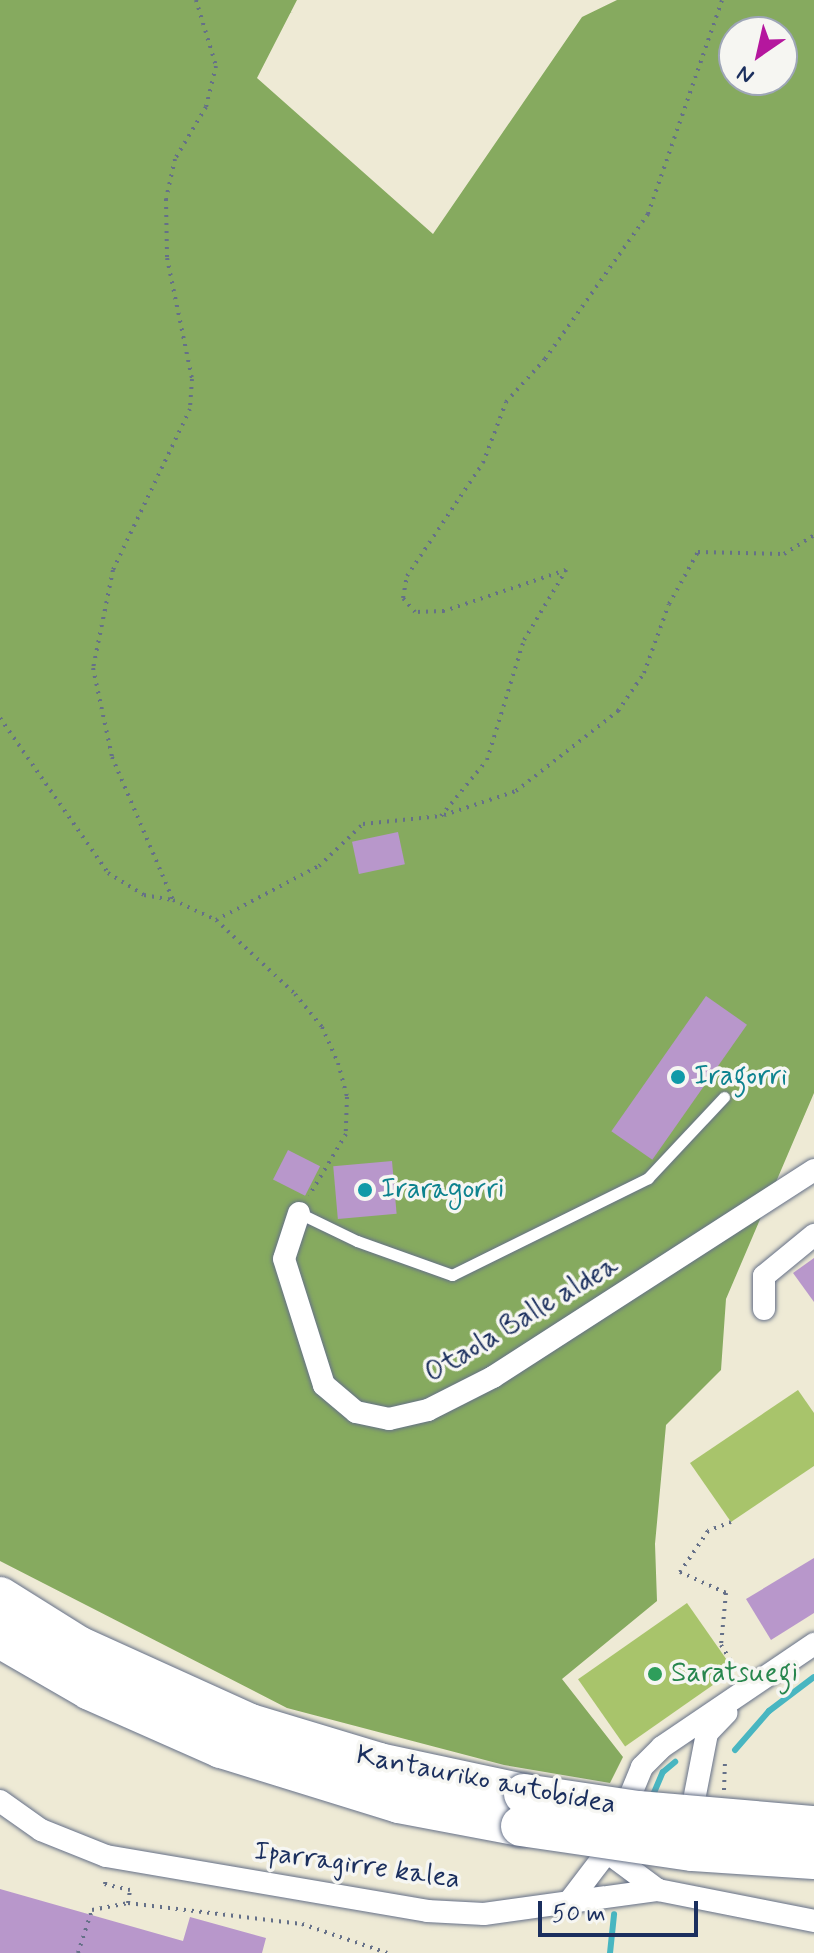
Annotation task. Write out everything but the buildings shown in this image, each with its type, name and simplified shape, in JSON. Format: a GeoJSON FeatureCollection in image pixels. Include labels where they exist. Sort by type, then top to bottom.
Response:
{"type":"FeatureCollection","features":[{"type":"Feature","properties":{"kind":"highway","name":"Kantauriko autobidea"},"geometry":{"type":"LineString","coordinates":[[0,1597],[78,1646],[250,1724],[523,1810],[693,1851],[814,1859]]}},
{"type":"Feature","properties":{"kind":"highway","name":"Kantauriko autobidea"},"geometry":{"type":"LineString","coordinates":[[0,1638],[90,1690],[221,1748],[399,1803],[523,1810],[638,1811],[814,1826]]}},
{"type":"Feature","properties":{"kind":"street","name":"Otaola Balle aldea"},"geometry":{"type":"LineString","coordinates":[[299,1213],[284,1259],[324,1385],[356,1412],[389,1419],[428,1410],[493,1377],[814,1170]]}},
{"type":"Feature","properties":{"kind":"street"},"geometry":{"type":"LineString","coordinates":[[764,1309],[764,1276],[814,1235]]}},
{"type":"Feature","properties":{"kind":"street"},"geometry":{"type":"LineString","coordinates":[[569,1902],[607,1852],[642,1767],[662,1747],[814,1644]]}},
{"type":"Feature","properties":{"kind":"street"},"geometry":{"type":"LineString","coordinates":[[695,1795],[707,1733],[748,1688]]}},
{"type":"Feature","properties":{"kind":"street","name":"Iparragirre kalea"},"geometry":{"type":"LineString","coordinates":[[0,1801],[41,1830],[106,1856],[427,1911],[484,1914],[658,1890],[814,1921]]}},
{"type":"Feature","properties":{"kind":"street"},"geometry":{"type":"LineString","coordinates":[[607,1852],[658,1890]]}},
{"type":"Feature","properties":{"kind":"lane"},"geometry":{"type":"LineString","coordinates":[[299,1213],[357,1241],[452,1275],[648,1178],[724,1097]]}},
{"type":"Feature","properties":{"kind":"path"},"geometry":{"type":"LineString","coordinates":[[173,900],[112,757],[93,668],[113,570],[190,409],[192,379],[167,258],[166,199],[175,159],[206,107],[216,66],[196,0]]}},
{"type":"Feature","properties":{"kind":"path"},"geometry":{"type":"LineString","coordinates":[[441,816],[487,760],[524,640],[566,570],[444,611],[415,612],[403,598],[407,576],[483,463],[506,402],[545,359],[648,214],[722,0]]}},
{"type":"Feature","properties":{"kind":"path"},"geometry":{"type":"LineString","coordinates":[[216,920],[310,872],[363,824],[441,816],[516,791],[618,711],[644,673],[669,604],[698,552],[784,554],[814,535]]}},
{"type":"Feature","properties":{"kind":"path"},"geometry":{"type":"LineString","coordinates":[[0,718],[108,873],[144,895],[173,900],[216,920],[295,994],[322,1027],[338,1063],[347,1097],[346,1134],[299,1213]]}},
{"type":"Feature","properties":{"kind":"path"},"geometry":{"type":"LineString","coordinates":[[731,1522],[708,1531],[680,1572],[726,1593],[721,1645],[748,1688]]}},
{"type":"Feature","properties":{"kind":"path"},"geometry":{"type":"LineString","coordinates":[[107,1876],[105,1884],[130,1890],[128,1903]]}},
{"type":"Feature","properties":{"kind":"path"},"geometry":{"type":"LineString","coordinates":[[78,1953],[92,1910],[128,1903],[302,1924],[387,1953]]}},
{"type":"Feature","properties":{"kind":"green space"},"geometry":{"type":"Polygon","coordinates":[[[0,0],[297,0],[257,78],[433,234],[582,17],[617,0],[814,0],[814,1093],[726,1299],[721,1370],[666,1425],[655,1544],[657,1601],[562,1679],[623,1757],[610,1783],[504,1765],[287,1708],[0,1561],[0,0]]]}},
{"type":"Feature","properties":{"kind":"green space"},"geometry":{"type":"Polygon","coordinates":[[[798,1390],[814,1413],[814,1466],[731,1522],[690,1463],[798,1390]]]}},
{"type":"Feature","properties":{"kind":"green space","name":"Saratsuegi"},"geometry":{"type":"Polygon","coordinates":[[[687,1603],[734,1670],[625,1746],[578,1679],[687,1603]]]}},
{"type":"Feature","properties":{"kind":"waterway","name":"Saratsuegi"},"geometry":{"type":"LineString","coordinates":[[735,1750],[769,1711],[814,1677]]}},
{"type":"Feature","properties":{"kind":"waterway","name":"Saratsuegi"},"geometry":{"type":"LineString","coordinates":[[653,1795],[663,1772],[675,1762]]}},
{"type":"Feature","properties":{"kind":"waterway","name":"Saratsuegi"},"geometry":{"type":"LineString","coordinates":[[610,1953],[614,1914]]}},
{"type":"Feature","properties":{"kind":"place","name":"Iragorri"},"geometry":{"type":"Point","coordinates":[678,1077]}},
{"type":"Feature","properties":{"kind":"place","name":"Iraragorri"},"geometry":{"type":"Point","coordinates":[365,1190]}},
{"type":"Feature","properties":{"kind":"place","name":"Saratsuegi"},"geometry":{"type":"Point","coordinates":[655,1674]}}]}
